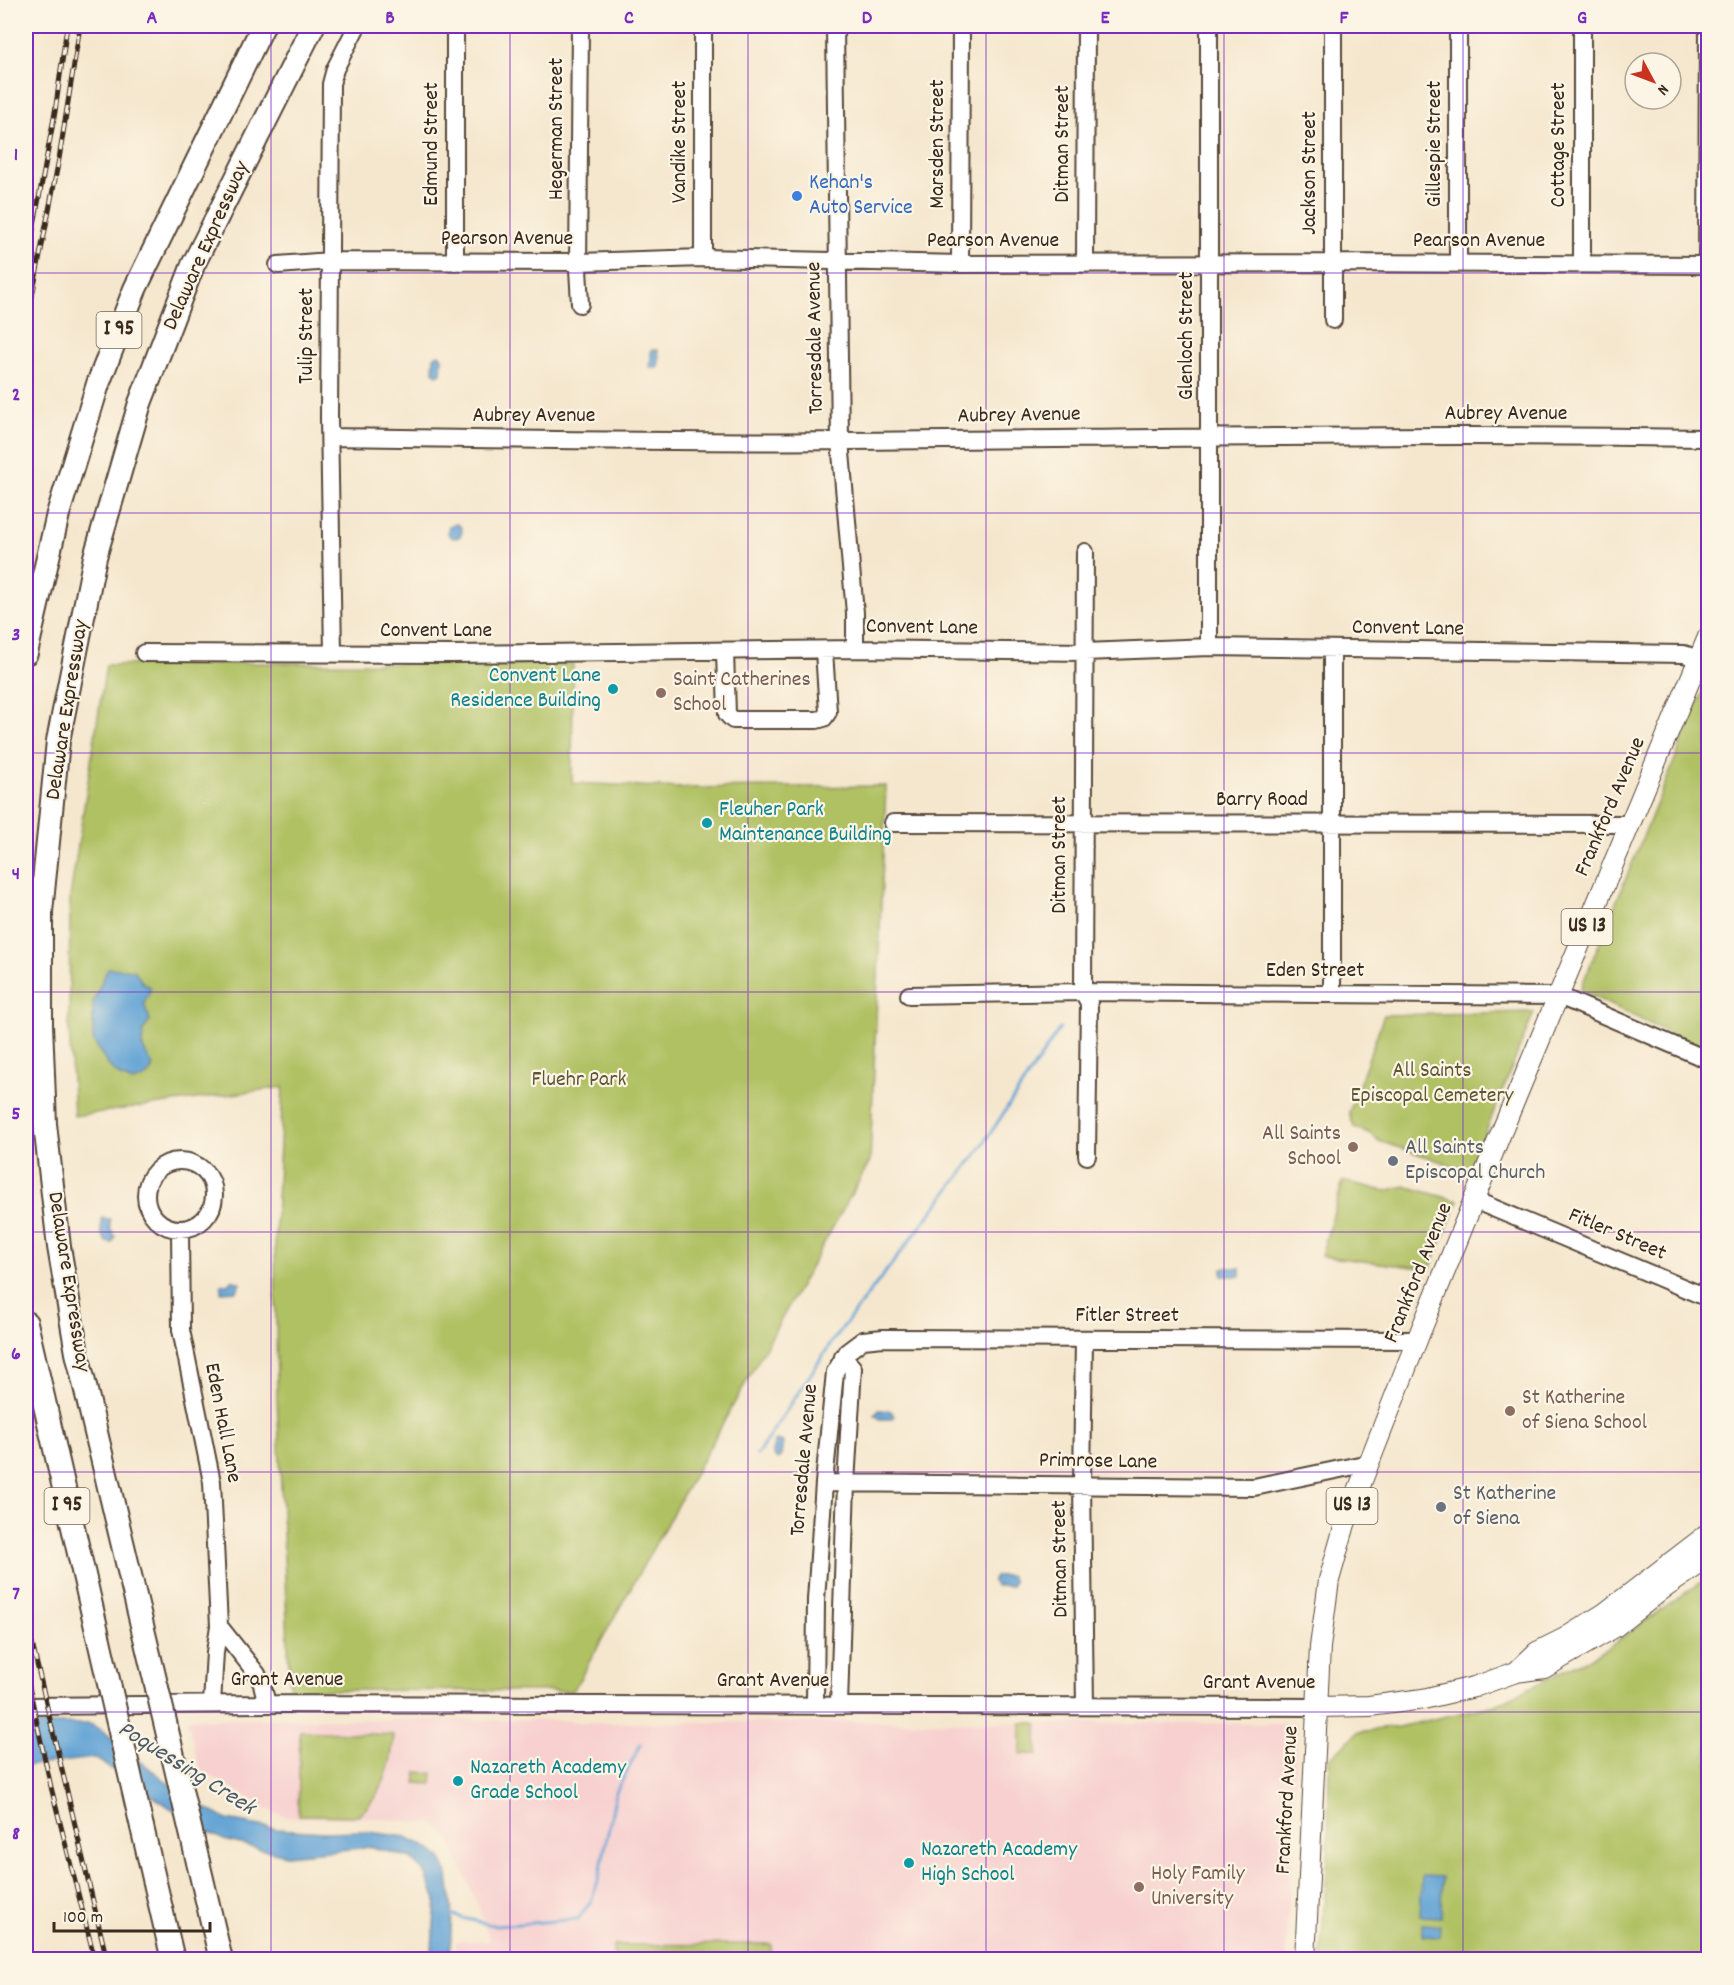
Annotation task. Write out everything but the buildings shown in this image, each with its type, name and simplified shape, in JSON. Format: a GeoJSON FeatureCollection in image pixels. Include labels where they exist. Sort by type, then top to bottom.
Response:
{"type":"FeatureCollection","features":[{"type":"Feature","properties":{"kind":"highway"},"geometry":{"type":"LineString","coordinates":[[205,144],[250,26]]}},
{"type":"Feature","properties":{"kind":"highway","name":"Delaware Expressway"},"geometry":{"type":"LineString","coordinates":[[26,653],[58,514],[98,384],[135,288],[263,26]]}},
{"type":"Feature","properties":{"kind":"highway","name":"Delaware Expressway"},"geometry":{"type":"LineString","coordinates":[[220,1958],[77,1353],[59,1247],[45,1124],[41,1024],[41,912],[58,741],[95,557],[140,403],[193,265],[313,26]]}},
{"type":"Feature","properties":{"kind":"highway","name":"Delaware Expressway"},"geometry":{"type":"LineString","coordinates":[[26,1323],[173,1959]]}},
{"type":"Feature","properties":{"kind":"main road","name":"Frankford Avenue"},"geometry":{"type":"LineString","coordinates":[[1305,1959],[1321,1638],[1328,1589],[1341,1537],[1474,1200],[1708,637]]}},
{"type":"Feature","properties":{"kind":"main road","name":"Grant Avenue"},"geometry":{"type":"LineString","coordinates":[[1516,1672],[1537,1652],[1599,1617],[1708,1534]]}},
{"type":"Feature","properties":{"kind":"main road","name":"Grant Avenue"},"geometry":{"type":"LineString","coordinates":[[1317,1707],[1369,1706],[1423,1699],[1474,1687],[1516,1672],[1544,1668],[1615,1627],[1663,1589],[1708,1558]]}},
{"type":"Feature","properties":{"kind":"street","name":"Tulip Street"},"geometry":{"type":"LineString","coordinates":[[333,653],[330,261],[332,84],[335,69],[357,26]]}},
{"type":"Feature","properties":{"kind":"street","name":"Edmund Street"},"geometry":{"type":"LineString","coordinates":[[455,26],[455,262]]}},
{"type":"Feature","properties":{"kind":"street","name":"Hegerman Street"},"geometry":{"type":"LineString","coordinates":[[580,26],[578,269],[580,304]]}},
{"type":"Feature","properties":{"kind":"street","name":"Vandike Street"},"geometry":{"type":"LineString","coordinates":[[702,258],[703,26]]}},
{"type":"Feature","properties":{"kind":"street","name":"Torresdale Avenue"},"geometry":{"type":"LineString","coordinates":[[836,26],[840,441],[855,613],[855,650]]}},
{"type":"Feature","properties":{"kind":"street","name":"Marsden Street"},"geometry":{"type":"LineString","coordinates":[[960,264],[962,26]]}},
{"type":"Feature","properties":{"kind":"street","name":"Ditman Street"},"geometry":{"type":"LineString","coordinates":[[1085,263],[1086,26]]}},
{"type":"Feature","properties":{"kind":"street","name":"Glenloch Street"},"geometry":{"type":"LineString","coordinates":[[1209,26],[1209,647]]}},
{"type":"Feature","properties":{"kind":"street","name":"Jackson Street"},"geometry":{"type":"LineString","coordinates":[[1333,26],[1333,320]]}},
{"type":"Feature","properties":{"kind":"street","name":"Gillespie Street"},"geometry":{"type":"LineString","coordinates":[[1458,26],[1458,263]]}},
{"type":"Feature","properties":{"kind":"street","name":"Cottage Street"},"geometry":{"type":"LineString","coordinates":[[1582,26],[1582,264]]}},
{"type":"Feature","properties":{"kind":"street"},"geometry":{"type":"LineString","coordinates":[[1708,26],[1708,265]]}},
{"type":"Feature","properties":{"kind":"street","name":"Pearson Avenue"},"geometry":{"type":"LineString","coordinates":[[278,265],[330,261],[579,262],[702,258],[960,264],[1708,265]]}},
{"type":"Feature","properties":{"kind":"street","name":"Aubrey Avenue"},"geometry":{"type":"LineString","coordinates":[[331,437],[840,441],[1209,436],[1708,438]]}},
{"type":"Feature","properties":{"kind":"street","name":"Ditman Street"},"geometry":{"type":"LineString","coordinates":[[1085,552],[1083,992],[1089,1003],[1087,1156]]}},
{"type":"Feature","properties":{"kind":"street","name":"Convent Lane"},"geometry":{"type":"LineString","coordinates":[[144,653],[855,650],[1085,652],[1209,647],[1332,651],[1684,654],[1699,659]]}},
{"type":"Feature","properties":{"kind":"street"},"geometry":{"type":"LineString","coordinates":[[725,652],[729,718],[733,720],[817,720],[828,712],[824,651]]}},
{"type":"Feature","properties":{"kind":"street"},"geometry":{"type":"LineString","coordinates":[[1332,651],[1332,993]]}},
{"type":"Feature","properties":{"kind":"street","name":"Barry Road"},"geometry":{"type":"LineString","coordinates":[[893,823],[1630,824]]}},
{"type":"Feature","properties":{"kind":"street","name":"Eden Street"},"geometry":{"type":"LineString","coordinates":[[909,995],[1083,992],[1558,996],[1708,1060]]}},
{"type":"Feature","properties":{"kind":"street"},"geometry":{"type":"LineString","coordinates":[[180,1160],[194,1163],[206,1172],[213,1184],[214,1198],[206,1218],[194,1226],[180,1229],[166,1226],[154,1218],[147,1205],[146,1191],[154,1172],[166,1163],[180,1160]]}},
{"type":"Feature","properties":{"kind":"street","name":"Fitler Street"},"geometry":{"type":"LineString","coordinates":[[1474,1200],[1708,1298]]}},
{"type":"Feature","properties":{"kind":"street","name":"Eden Hall Lane"},"geometry":{"type":"LineString","coordinates":[[180,1229],[181,1330],[212,1482],[219,1626],[214,1652],[212,1704]]}},
{"type":"Feature","properties":{"kind":"street","name":"Fitler Street"},"geometry":{"type":"LineString","coordinates":[[843,1357],[863,1340],[874,1338],[1417,1340]]}},
{"type":"Feature","properties":{"kind":"street","name":"Ditman Street"},"geometry":{"type":"LineString","coordinates":[[1084,1338],[1082,1484],[1085,1706]]}},
{"type":"Feature","properties":{"kind":"street","name":"Torresdale Avenue"},"geometry":{"type":"LineString","coordinates":[[815,1705],[816,1600],[824,1483],[835,1372],[843,1357],[853,1368],[846,1483],[839,1705]]}},
{"type":"Feature","properties":{"kind":"street","name":"Primrose Lane"},"geometry":{"type":"LineString","coordinates":[[824,1483],[1259,1486],[1369,1463]]}},
{"type":"Feature","properties":{"kind":"street"},"geometry":{"type":"LineString","coordinates":[[219,1626],[257,1674],[267,1704]]}},
{"type":"Feature","properties":{"kind":"street","name":"Grant Avenue"},"geometry":{"type":"LineString","coordinates":[[26,1706],[267,1704],[1317,1707]]}},
{"type":"Feature","properties":{"kind":"shaded area"},"geometry":{"type":"Polygon","coordinates":[[[187,1719],[562,1720],[583,1723],[1298,1724],[1286,1959],[453,1959],[457,1941],[490,1941],[449,1838],[433,1823],[371,1818],[287,1817],[275,1813],[200,1769],[187,1719]]]}},
{"type":"Feature","properties":{"kind":"green space","name":"Fluehr Park"},"geometry":{"type":"Polygon","coordinates":[[[573,664],[572,783],[682,788],[886,786],[870,1161],[573,1691],[290,1690],[277,1397],[275,1238],[283,1087],[74,1116],[69,1026],[70,897],[106,665],[573,664]]]}},
{"type":"Feature","properties":{"kind":"green space"},"geometry":{"type":"Polygon","coordinates":[[[1708,679],[1708,1052],[1580,990],[1708,679]]]}},
{"type":"Feature","properties":{"kind":"green space","name":"All Saints Episcopal Cemetery"},"geometry":{"type":"Polygon","coordinates":[[[1534,1012],[1470,1171],[1379,1141],[1371,1134],[1354,1127],[1349,1113],[1384,1015],[1534,1012]]]}},
{"type":"Feature","properties":{"kind":"green space"},"geometry":{"type":"Polygon","coordinates":[[[1343,1181],[1385,1191],[1405,1186],[1458,1201],[1430,1269],[1321,1256],[1343,1181]]]}},
{"type":"Feature","properties":{"kind":"green space"},"geometry":{"type":"Polygon","coordinates":[[[1708,1577],[1708,1959],[1320,1960],[1328,1859],[1329,1759],[1358,1732],[1398,1727],[1496,1705],[1605,1650],[1708,1577]]]}},
{"type":"Feature","properties":{"kind":"green space"},"geometry":{"type":"Polygon","coordinates":[[[1021,1723],[1037,1723],[1037,1754],[1021,1754],[1021,1723]]]}},
{"type":"Feature","properties":{"kind":"green space"},"geometry":{"type":"Polygon","coordinates":[[[300,1731],[394,1735],[385,1779],[374,1798],[358,1816],[298,1815],[300,1731]]]}},
{"type":"Feature","properties":{"kind":"green space"},"geometry":{"type":"Polygon","coordinates":[[[416,1772],[433,1773],[432,1784],[416,1783],[416,1772]]]}},
{"type":"Feature","properties":{"kind":"green space"},"geometry":{"type":"Polygon","coordinates":[[[771,1944],[771,1959],[614,1959],[613,1945],[771,1944]]]}},
{"type":"Feature","properties":{"kind":"water"},"geometry":{"type":"Polygon","coordinates":[[[651,350],[658,350],[658,368],[651,368],[649,364],[651,350]]]}},
{"type":"Feature","properties":{"kind":"water"},"geometry":{"type":"Polygon","coordinates":[[[439,354],[442,358],[441,373],[437,375],[433,372],[434,357],[439,354]]]}},
{"type":"Feature","properties":{"kind":"water"},"geometry":{"type":"Polygon","coordinates":[[[455,524],[460,526],[462,531],[460,536],[455,538],[450,536],[448,531],[450,526],[455,524]]]}},
{"type":"Feature","properties":{"kind":"water"},"geometry":{"type":"Polygon","coordinates":[[[108,968],[134,970],[142,982],[151,988],[144,1004],[150,1020],[143,1031],[142,1046],[153,1066],[145,1077],[133,1082],[121,1077],[107,1064],[93,1040],[93,1002],[108,968]]]}},
{"type":"Feature","properties":{"kind":"water"},"geometry":{"type":"Polygon","coordinates":[[[102,1218],[110,1219],[110,1228],[115,1237],[112,1243],[106,1242],[101,1232],[102,1218]]]}},
{"type":"Feature","properties":{"kind":"water"},"geometry":{"type":"Polygon","coordinates":[[[1222,1268],[1240,1268],[1240,1276],[1222,1276],[1222,1268]]]}},
{"type":"Feature","properties":{"kind":"water"},"geometry":{"type":"Polygon","coordinates":[[[232,1280],[240,1283],[237,1291],[221,1292],[221,1285],[232,1280]]]}},
{"type":"Feature","properties":{"kind":"water"},"geometry":{"type":"Polygon","coordinates":[[[879,1410],[891,1411],[894,1416],[890,1419],[880,1419],[875,1415],[879,1410]]]}},
{"type":"Feature","properties":{"kind":"water"},"geometry":{"type":"Polygon","coordinates":[[[777,1440],[783,1442],[781,1456],[777,1459],[773,1456],[774,1442],[777,1440]]]}},
{"type":"Feature","properties":{"kind":"water"},"geometry":{"type":"Polygon","coordinates":[[[995,1576],[1011,1576],[1014,1582],[1011,1586],[995,1586],[992,1581],[995,1576]]]}},
{"type":"Feature","properties":{"kind":"water"},"geometry":{"type":"Polygon","coordinates":[[[90,1724],[103,1731],[159,1776],[200,1805],[227,1820],[277,1829],[324,1832],[361,1831],[406,1837],[430,1849],[440,1857],[448,1874],[452,1911],[450,1959],[431,1959],[436,1900],[426,1874],[411,1858],[372,1847],[286,1855],[224,1840],[204,1830],[95,1758],[26,1766],[26,1726],[90,1724]]]}},
{"type":"Feature","properties":{"kind":"water"},"geometry":{"type":"Polygon","coordinates":[[[1422,1876],[1442,1877],[1441,1917],[1420,1916],[1422,1876]]]}},
{"type":"Feature","properties":{"kind":"water"},"geometry":{"type":"Polygon","coordinates":[[[1423,1924],[1440,1925],[1439,1937],[1423,1936],[1423,1924]]]}},
{"type":"Feature","properties":{"kind":"waterway"},"geometry":{"type":"LineString","coordinates":[[757,1455],[834,1339],[978,1152],[1060,1028]]}},
{"type":"Feature","properties":{"kind":"waterway"},"geometry":{"type":"LineString","coordinates":[[450,1915],[496,1926],[578,1919],[591,1901],[599,1878],[616,1792],[641,1744]]}},
{"type":"Feature","properties":{"kind":"railway"},"geometry":{"type":"LineString","coordinates":[[26,268],[55,112],[67,26]]}},
{"type":"Feature","properties":{"kind":"railway"},"geometry":{"type":"LineString","coordinates":[[26,327],[59,159],[80,26]]}},
{"type":"Feature","properties":{"kind":"railway"},"geometry":{"type":"LineString","coordinates":[[26,1618],[107,1960]]}},
{"type":"Feature","properties":{"kind":"railway"},"geometry":{"type":"LineString","coordinates":[[26,1673],[51,1787],[95,1960]]}},
{"type":"Feature","properties":{"kind":"place","name":"Kehan's Auto Service"},"geometry":{"type":"Point","coordinates":[797,196]}},
{"type":"Feature","properties":{"kind":"place","name":"Convent Lane Residence Building"},"geometry":{"type":"Point","coordinates":[613,689]}},
{"type":"Feature","properties":{"kind":"place","name":"Saint Catherines School"},"geometry":{"type":"Point","coordinates":[661,693]}},
{"type":"Feature","properties":{"kind":"place","name":"Fleuher Park Maintenance Building"},"geometry":{"type":"Point","coordinates":[707,823]}},
{"type":"Feature","properties":{"kind":"place","name":"All Saints School"},"geometry":{"type":"Point","coordinates":[1353,1147]}},
{"type":"Feature","properties":{"kind":"place","name":"All Saints Episcopal Church"},"geometry":{"type":"Point","coordinates":[1393,1161]}},
{"type":"Feature","properties":{"kind":"place","name":"St Katherine of Siena School"},"geometry":{"type":"Point","coordinates":[1510,1411]}},
{"type":"Feature","properties":{"kind":"place","name":"St Katherine of Siena"},"geometry":{"type":"Point","coordinates":[1441,1507]}},
{"type":"Feature","properties":{"kind":"place","name":"Nazareth Academy Grade School"},"geometry":{"type":"Point","coordinates":[458,1781]}},
{"type":"Feature","properties":{"kind":"place","name":"Nazareth Academy High School"},"geometry":{"type":"Point","coordinates":[909,1863]}},
{"type":"Feature","properties":{"kind":"place","name":"Holy Family University"},"geometry":{"type":"Point","coordinates":[1139,1887]}},
{"type":"Feature","properties":{"kind":"water label","name":"Poquessing Creek"},"geometry":{"type":"Point","coordinates":[186,1769]}}]}
